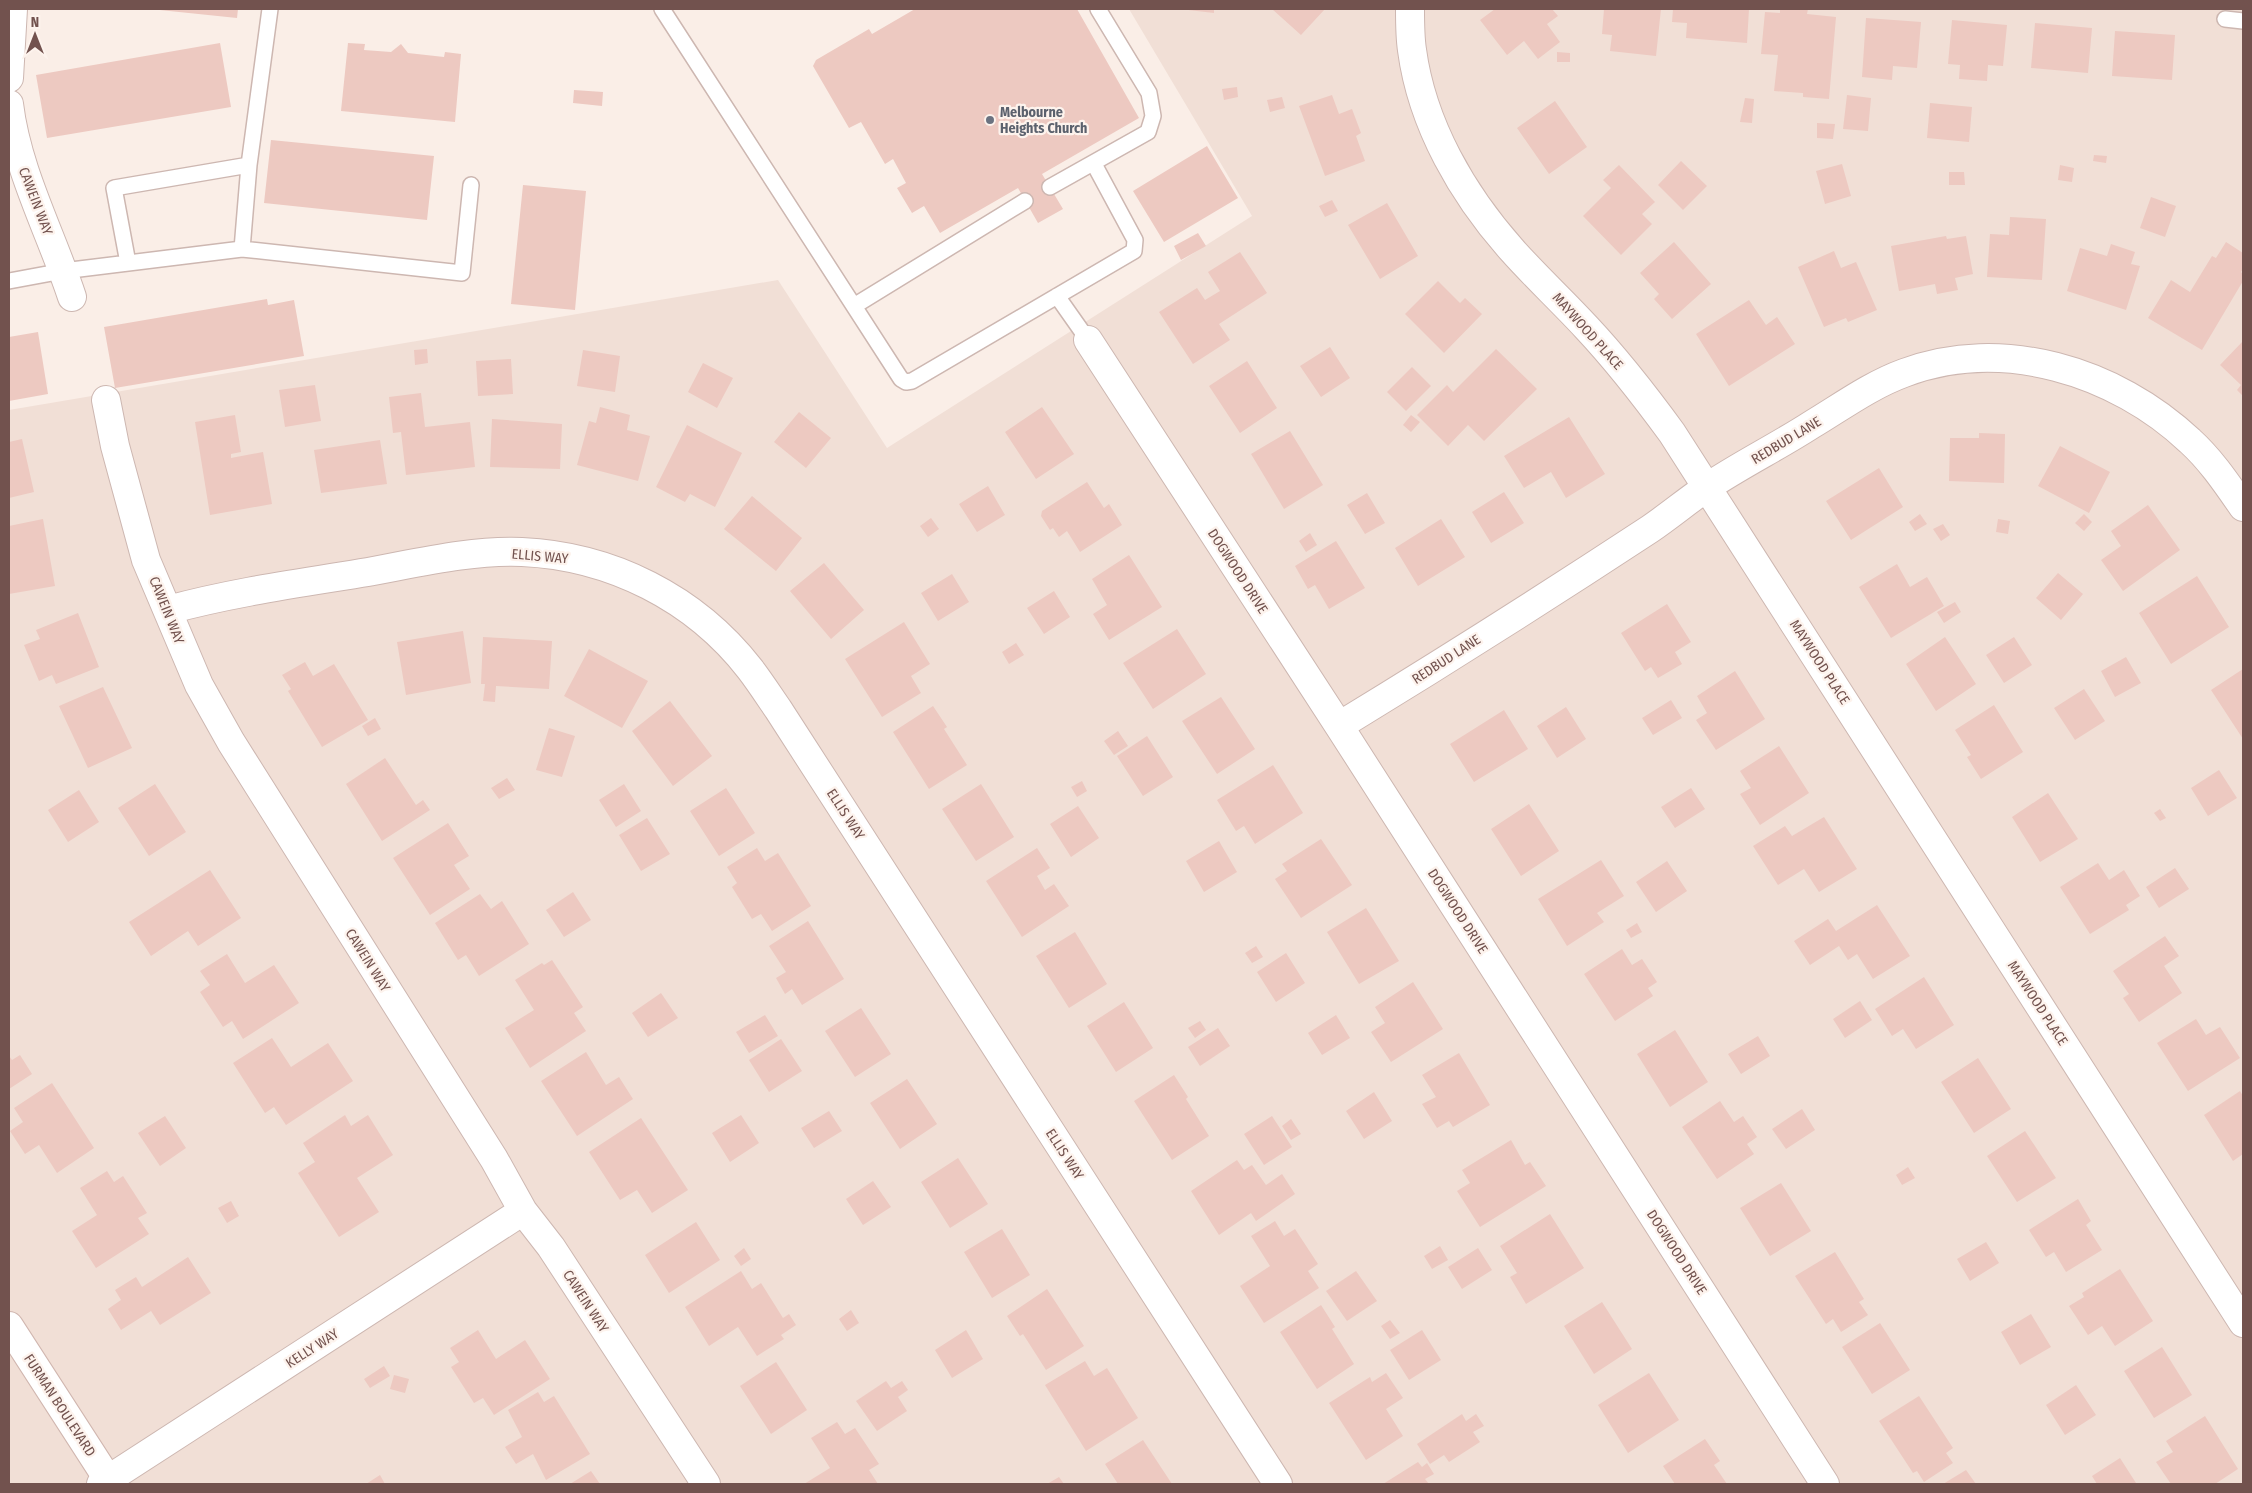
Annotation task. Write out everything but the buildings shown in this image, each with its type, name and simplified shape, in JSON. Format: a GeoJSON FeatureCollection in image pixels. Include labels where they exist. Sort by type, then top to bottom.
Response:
{"type":"FeatureCollection","features":[{"type":"Feature","properties":{"kind":"street"},"geometry":{"type":"LineString","coordinates":[[9,78],[13,9]]}},
{"type":"Feature","properties":{"kind":"street","name":"MAYWOOD PLACE"},"geometry":{"type":"LineString","coordinates":[[1410,9],[1412,50],[1418,85],[1427,112],[1453,170],[1491,225],[1513,252],[1587,327],[1636,384],[1707,487],[2243,1323]]}},
{"type":"Feature","properties":{"kind":"street","name":"CAWEIN WAY"},"geometry":{"type":"LineString","coordinates":[[9,104],[14,155],[72,297]]}},
{"type":"Feature","properties":{"kind":"street","name":"DOGWOOD DRIVE"},"geometry":{"type":"LineString","coordinates":[[1088,340],[1339,726],[1825,1484]]}},
{"type":"Feature","properties":{"kind":"street","name":"REDBUD LANE"},"geometry":{"type":"LineString","coordinates":[[1339,726],[1652,527],[1707,487],[1867,391],[1902,374],[1928,366],[1961,359],[1995,358],[2030,361],[2102,382],[2136,400],[2165,419],[2192,442],[2216,468],[2243,507]]}},
{"type":"Feature","properties":{"kind":"street","name":"CAWEIN WAY"},"geometry":{"type":"LineString","coordinates":[[106,400],[115,446],[146,560],[199,685],[231,742],[494,1159],[523,1211],[551,1247],[706,1484]]}},
{"type":"Feature","properties":{"kind":"street","name":"ELLIS WAY"},"geometry":{"type":"LineString","coordinates":[[168,610],[221,596],[443,559],[522,552],[584,560],[617,571],[649,584],[680,603],[708,625],[750,668],[778,709],[1278,1484]]}},
{"type":"Feature","properties":{"kind":"street","name":"KELLY WAY"},"geometry":{"type":"LineString","coordinates":[[107,1483],[523,1211]]}},
{"type":"Feature","properties":{"kind":"street","name":"FURMAN BOULEVARD"},"geometry":{"type":"LineString","coordinates":[[9,1326],[107,1483]]}},
{"type":"Feature","properties":{"kind":"lane"},"geometry":{"type":"LineString","coordinates":[[242,249],[249,166],[270,9]]}},
{"type":"Feature","properties":{"kind":"lane"},"geometry":{"type":"LineString","coordinates":[[662,9],[901,379],[906,382],[912,382],[1134,251],[1136,247],[1135,240],[1094,164]]}},
{"type":"Feature","properties":{"kind":"lane"},"geometry":{"type":"LineString","coordinates":[[1050,187],[1148,132],[1153,116],[1149,93],[1098,9]]}},
{"type":"Feature","properties":{"kind":"lane"},"geometry":{"type":"LineString","coordinates":[[2225,19],[2243,21]]}},
{"type":"Feature","properties":{"kind":"lane"},"geometry":{"type":"LineString","coordinates":[[128,263],[114,188],[249,166]]}},
{"type":"Feature","properties":{"kind":"lane"},"geometry":{"type":"LineString","coordinates":[[9,281],[63,271],[242,249],[462,274],[471,185]]}},
{"type":"Feature","properties":{"kind":"lane"},"geometry":{"type":"LineString","coordinates":[[854,306],[1025,201]]}},
{"type":"Feature","properties":{"kind":"lane"},"geometry":{"type":"LineString","coordinates":[[1057,296],[1088,340]]}},
{"type":"Feature","properties":{"kind":"shaded area"},"geometry":{"type":"Polygon","coordinates":[[[1129,9],[2243,9],[2243,1484],[9,1484],[9,410],[778,280],[887,448],[1252,216],[1129,9]]]}},
{"type":"Feature","properties":{"kind":"place","name":"Melbourne Heights Church"},"geometry":{"type":"Point","coordinates":[990,120]}}]}
